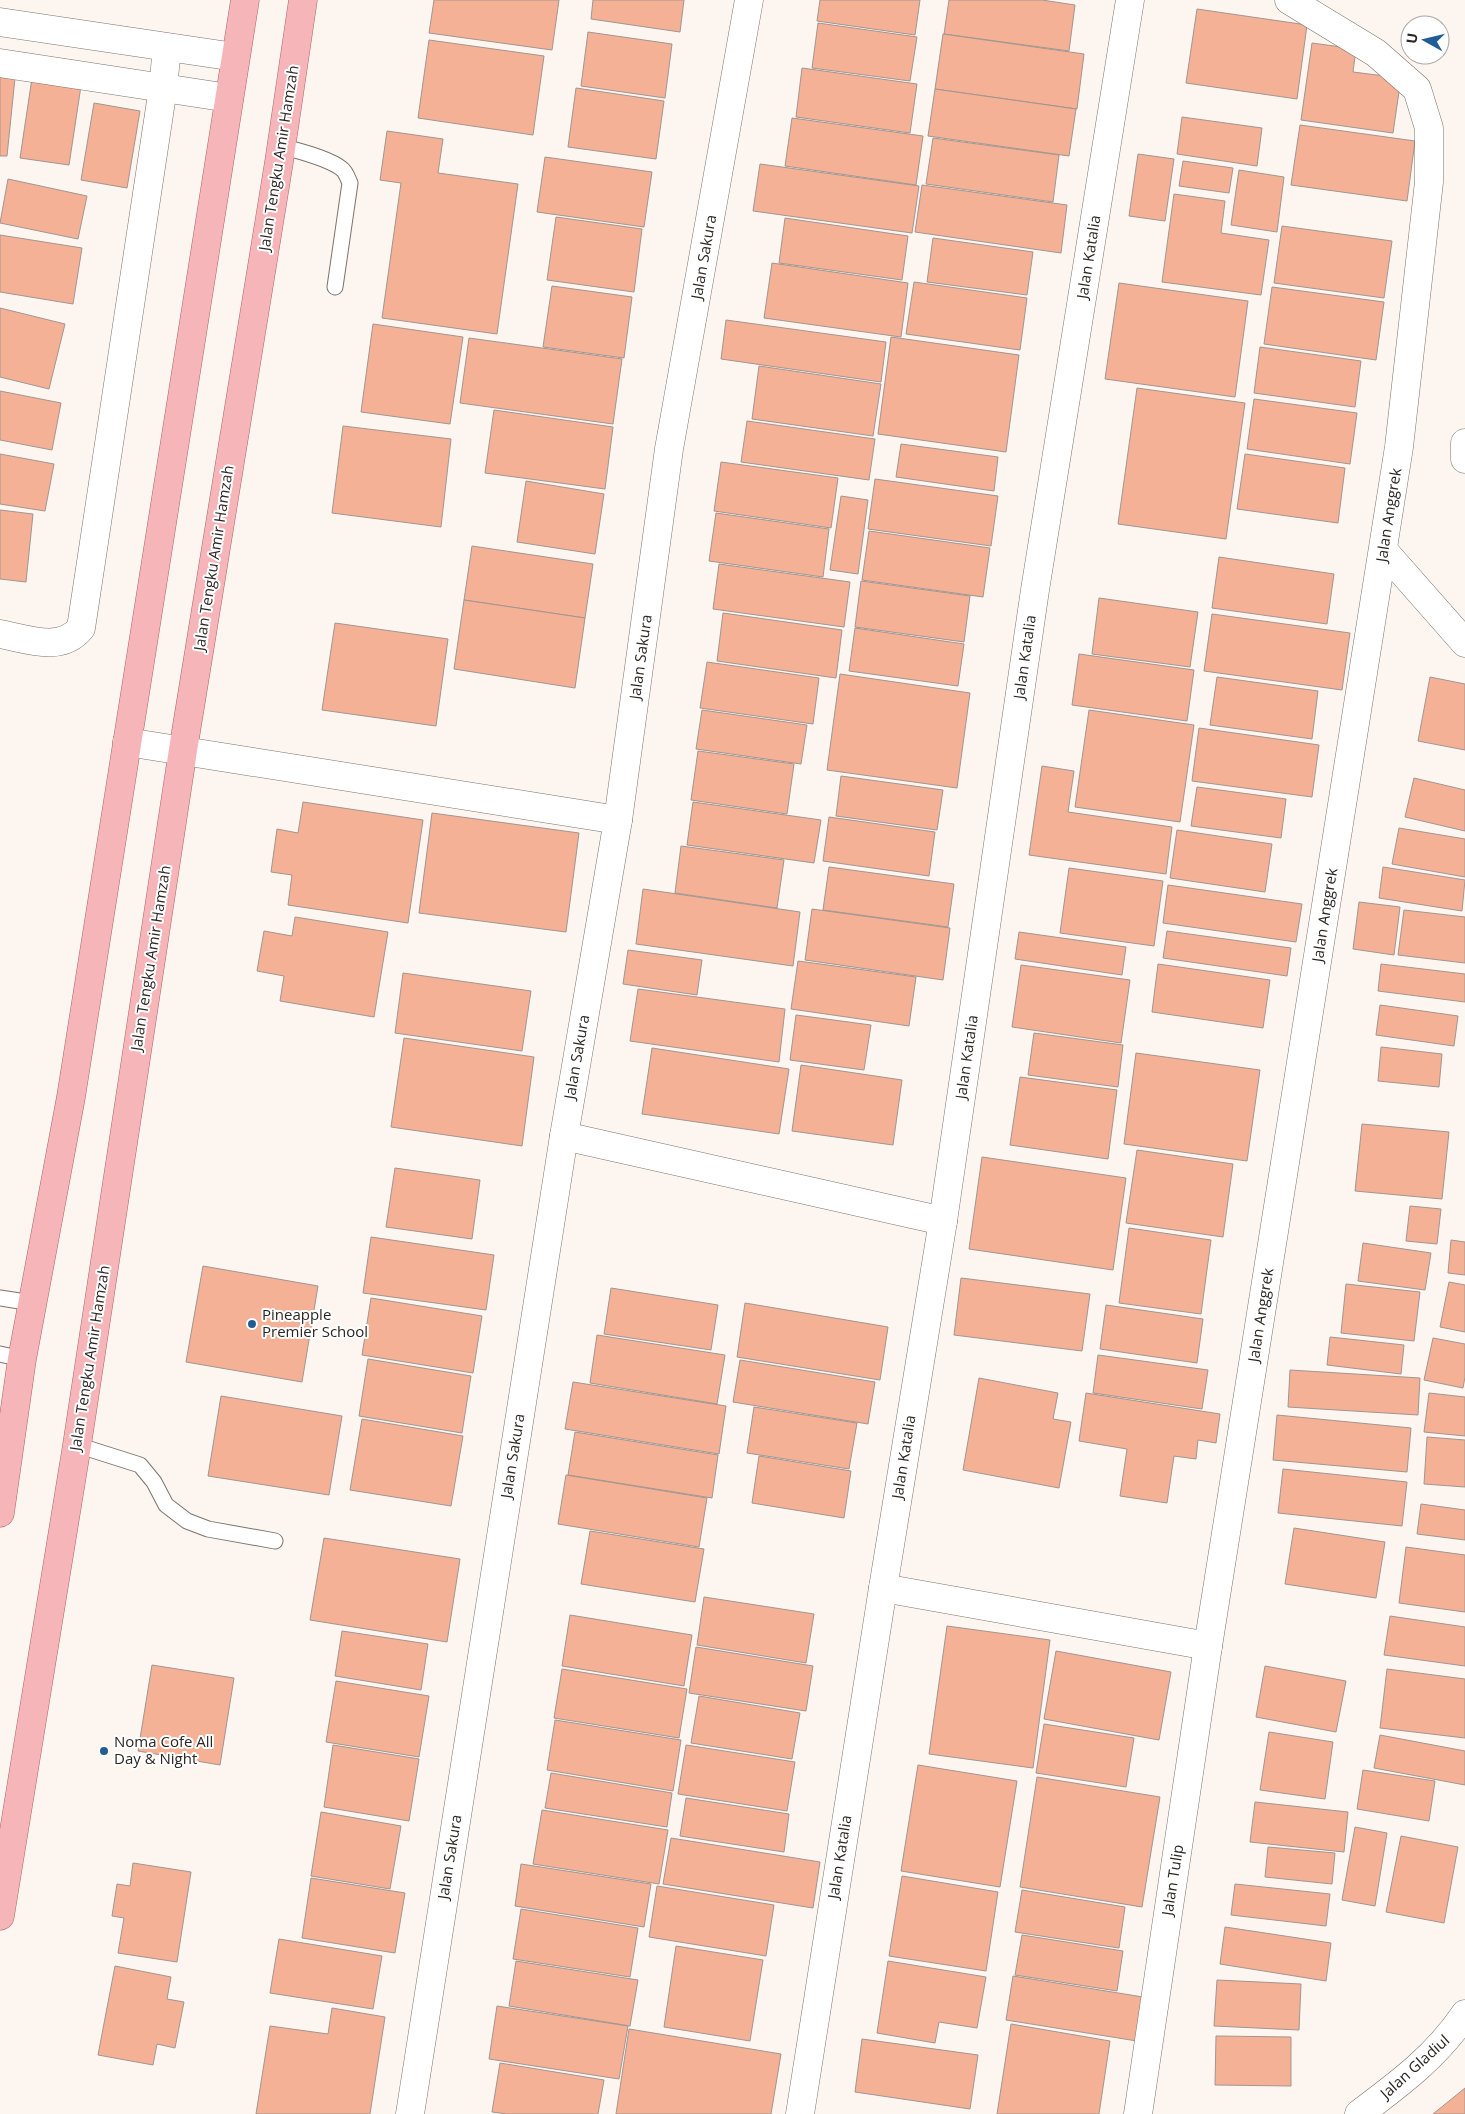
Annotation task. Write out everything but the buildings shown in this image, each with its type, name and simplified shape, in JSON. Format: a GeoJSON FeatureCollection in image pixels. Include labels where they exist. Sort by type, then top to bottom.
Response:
{"type":"FeatureCollection","features":[{"type":"Feature","properties":{"kind":"main road"},"geometry":{"type":"LineString","coordinates":[[0,1513],[11,1357],[32,1303],[71,1097],[245,0]]}},
{"type":"Feature","properties":{"kind":"main road","name":"Jalan Tengku Amir Hamzah"},"geometry":{"type":"LineString","coordinates":[[0,1916],[77,1445],[183,750],[303,0]]}},
{"type":"Feature","properties":{"kind":"street","name":"Jalan Sakura"},"geometry":{"type":"LineString","coordinates":[[410,2114],[564,1136],[618,820],[669,449],[749,0]]}},
{"type":"Feature","properties":{"kind":"street","name":"Jalan Katalia"},"geometry":{"type":"LineString","coordinates":[[800,2114],[943,1221],[1035,590],[1130,0]]}},
{"type":"Feature","properties":{"kind":"street","name":"Jalan Anggrek"},"geometry":{"type":"LineString","coordinates":[[1208,1646],[1400,447],[1429,182],[1429,128],[1417,89],[1376,53],[1290,0]]}},
{"type":"Feature","properties":{"kind":"street"},"geometry":{"type":"LineString","coordinates":[[0,22],[236,57]]}},
{"type":"Feature","properties":{"kind":"street"},"geometry":{"type":"LineString","coordinates":[[0,634],[51,643],[60,642],[76,634],[81,628],[163,88],[167,48]]}},
{"type":"Feature","properties":{"kind":"street"},"geometry":{"type":"LineString","coordinates":[[0,63],[229,98]]}},
{"type":"Feature","properties":{"kind":"street"},"geometry":{"type":"LineString","coordinates":[[1465,442],[1465,459]]}},
{"type":"Feature","properties":{"kind":"street"},"geometry":{"type":"LineString","coordinates":[[1384,551],[1465,643]]}},
{"type":"Feature","properties":{"kind":"street"},"geometry":{"type":"LineString","coordinates":[[127,742],[618,820]]}},
{"type":"Feature","properties":{"kind":"street"},"geometry":{"type":"LineString","coordinates":[[564,1136],[943,1221]]}},
{"type":"Feature","properties":{"kind":"street"},"geometry":{"type":"LineString","coordinates":[[883,1588],[1208,1646]]}},
{"type":"Feature","properties":{"kind":"street","name":"Jalan Tulip"},"geometry":{"type":"LineString","coordinates":[[1138,2114],[1208,1646]]}},
{"type":"Feature","properties":{"kind":"street","name":"Jalan Gladiul"},"geometry":{"type":"LineString","coordinates":[[1359,2114],[1407,2078],[1449,2038],[1465,2014]]}},
{"type":"Feature","properties":{"kind":"lane"},"geometry":{"type":"LineString","coordinates":[[281,146],[316,156],[342,169],[350,183],[335,287]]}},
{"type":"Feature","properties":{"kind":"lane"},"geometry":{"type":"LineString","coordinates":[[0,1298],[32,1303]]}},
{"type":"Feature","properties":{"kind":"lane"},"geometry":{"type":"LineString","coordinates":[[77,1445],[140,1465],[154,1482],[166,1505],[187,1521],[208,1529],[275,1541]]}},
{"type":"Feature","properties":{"kind":"place","name":"Pineapple Premier School"},"geometry":{"type":"Point","coordinates":[252,1324]}},
{"type":"Feature","properties":{"kind":"place","name":"Noma Cofe All Day & Night"},"geometry":{"type":"Point","coordinates":[104,1751]}}]}
